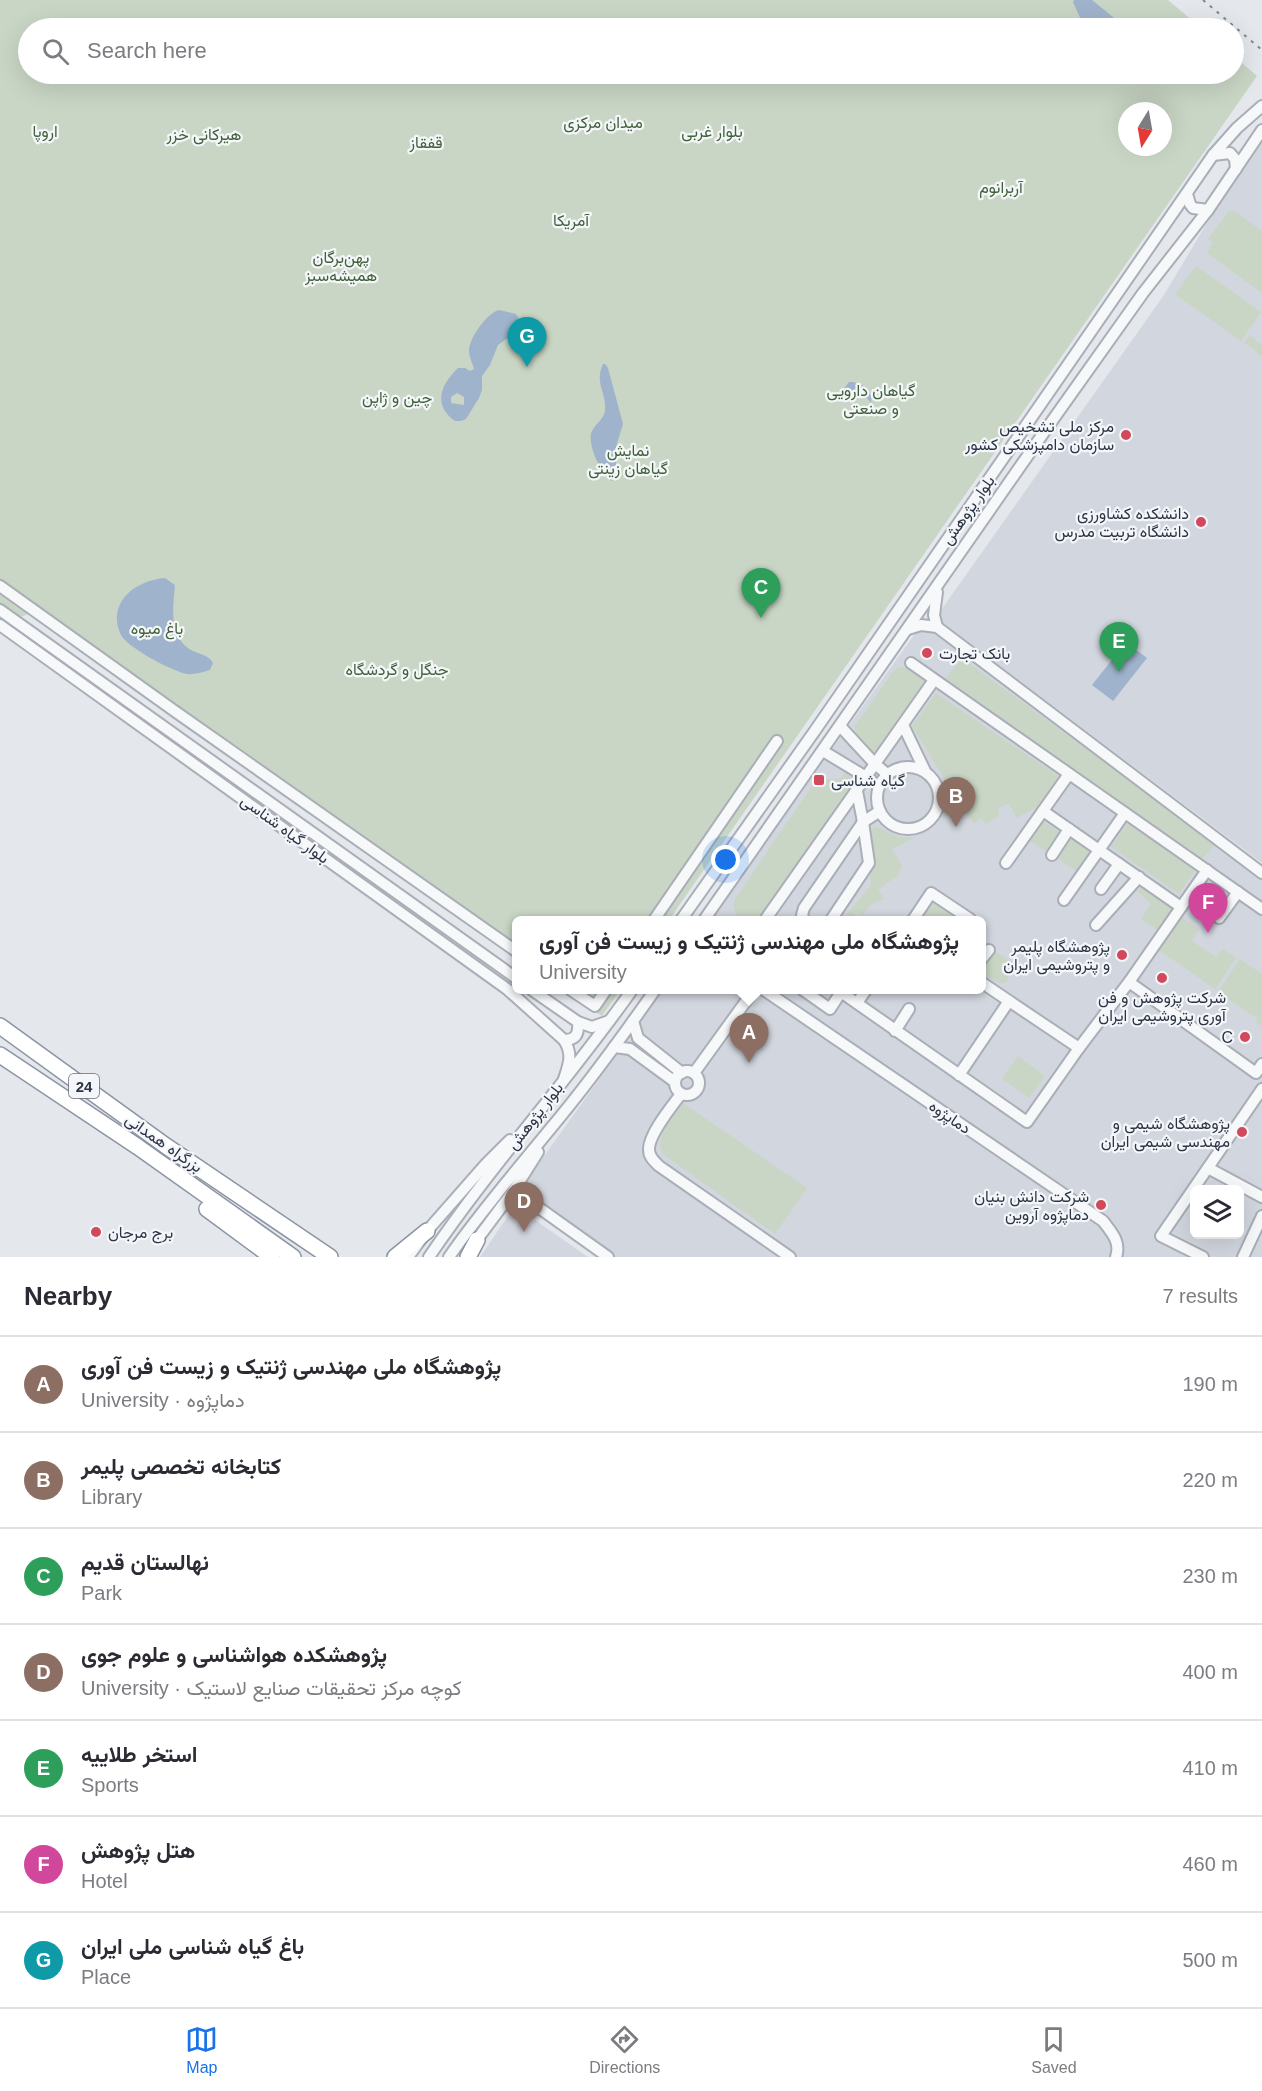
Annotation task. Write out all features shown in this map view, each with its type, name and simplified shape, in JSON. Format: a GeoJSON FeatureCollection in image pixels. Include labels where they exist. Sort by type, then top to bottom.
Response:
{"type":"FeatureCollection","features":[{"type":"Feature","properties":{"kind":"highway","name":"بزرگراه همدانی"},"geometry":{"type":"LineString","coordinates":[[0,1026],[166,1146],[330,1257]]}},
{"type":"Feature","properties":{"kind":"highway","name":"بزرگراه همدانی"},"geometry":{"type":"LineString","coordinates":[[0,1055],[138,1147],[293,1257]]}},
{"type":"Feature","properties":{"kind":"highway"},"geometry":{"type":"LineString","coordinates":[[166,1146],[193,1155],[345,1257]]}},
{"type":"Feature","properties":{"kind":"highway"},"geometry":{"type":"LineString","coordinates":[[138,1147],[169,1180],[272,1257]]}},
{"type":"Feature","properties":{"kind":"highway"},"geometry":{"type":"LineString","coordinates":[[395,1257],[427,1231]]}},
{"type":"Feature","properties":{"kind":"highway"},"geometry":{"type":"LineString","coordinates":[[468,1257],[477,1240]]}},
{"type":"Feature","properties":{"kind":"street","name":"بلوار پژوهش"},"geometry":{"type":"LineString","coordinates":[[685,916],[1214,155],[1237,128],[1262,106]]}},
{"type":"Feature","properties":{"kind":"street","name":"بلوار پژوهش"},"geometry":{"type":"LineString","coordinates":[[708,916],[1047,428],[1143,293],[1208,210],[1262,130]]}},
{"type":"Feature","properties":{"kind":"street"},"geometry":{"type":"LineString","coordinates":[[1214,155],[1230,153],[1235,159],[1236,169]]}},
{"type":"Feature","properties":{"kind":"street"},"geometry":{"type":"LineString","coordinates":[[1187,194],[1193,208],[1208,210]]}},
{"type":"Feature","properties":{"kind":"street"},"geometry":{"type":"LineString","coordinates":[[0,586],[512,948]]}},
{"type":"Feature","properties":{"kind":"street"},"geometry":{"type":"LineString","coordinates":[[937,627],[934,615],[938,587]]}},
{"type":"Feature","properties":{"kind":"street","name":"بلوار گیاه شناسی"},"geometry":{"type":"LineString","coordinates":[[0,610],[512,975]]}},
{"type":"Feature","properties":{"kind":"street","name":"بلوار گیاه شناسی"},"geometry":{"type":"LineString","coordinates":[[0,625],[512,993]]}},
{"type":"Feature","properties":{"kind":"street"},"geometry":{"type":"LineString","coordinates":[[908,629],[921,625],[937,627],[1262,873]]}},
{"type":"Feature","properties":{"kind":"street"},"geometry":{"type":"LineString","coordinates":[[911,663],[1262,909]]}},
{"type":"Feature","properties":{"kind":"street"},"geometry":{"type":"LineString","coordinates":[[768,916],[934,681]]}},
{"type":"Feature","properties":{"kind":"street"},"geometry":{"type":"LineString","coordinates":[[903,725],[925,771]]}},
{"type":"Feature","properties":{"kind":"street"},"geometry":{"type":"LineString","coordinates":[[840,726],[874,764],[887,774]]}},
{"type":"Feature","properties":{"kind":"street"},"geometry":{"type":"LineString","coordinates":[[657,916],[777,741]]}},
{"type":"Feature","properties":{"kind":"street"},"geometry":{"type":"LineString","coordinates":[[823,751],[879,786]]}},
{"type":"Feature","properties":{"kind":"street"},"geometry":{"type":"LineString","coordinates":[[906,766],[925,771],[933,778],[940,798],[933,818],[915,829],[894,826],[880,811],[877,801],[879,786],[887,774],[896,769],[906,766]]}},
{"type":"Feature","properties":{"kind":"street"},"geometry":{"type":"LineString","coordinates":[[1006,863],[1069,774]]}},
{"type":"Feature","properties":{"kind":"street"},"geometry":{"type":"LineString","coordinates":[[834,916],[869,863],[856,791]]}},
{"type":"Feature","properties":{"kind":"street"},"geometry":{"type":"LineString","coordinates":[[802,916],[804,908],[863,822],[880,811]]}},
{"type":"Feature","properties":{"kind":"street"},"geometry":{"type":"LineString","coordinates":[[1043,811],[1181,907]]}},
{"type":"Feature","properties":{"kind":"street"},"geometry":{"type":"LineString","coordinates":[[1064,900],[1125,813]]}},
{"type":"Feature","properties":{"kind":"street"},"geometry":{"type":"LineString","coordinates":[[1052,855],[1069,829]]}},
{"type":"Feature","properties":{"kind":"street"},"geometry":{"type":"LineString","coordinates":[[1101,890],[1119,864]]}},
{"type":"Feature","properties":{"kind":"street"},"geometry":{"type":"LineString","coordinates":[[844,994],[1027,1122],[1207,870]]}},
{"type":"Feature","properties":{"kind":"street"},"geometry":{"type":"LineString","coordinates":[[1096,925],[1139,877]]}},
{"type":"Feature","properties":{"kind":"street"},"geometry":{"type":"LineString","coordinates":[[1219,918],[1238,892]]}},
{"type":"Feature","properties":{"kind":"street"},"geometry":{"type":"LineString","coordinates":[[920,916],[932,893],[966,916]]}},
{"type":"Feature","properties":{"kind":"street"},"geometry":{"type":"LineString","coordinates":[[986,954],[989,950]]}},
{"type":"Feature","properties":{"kind":"street"},"geometry":{"type":"LineString","coordinates":[[1129,982],[1256,1073],[1262,1065]]}},
{"type":"Feature","properties":{"kind":"street"},"geometry":{"type":"LineString","coordinates":[[986,985],[1079,1048]]}},
{"type":"Feature","properties":{"kind":"street","name":"بلوار گیاه شناسی"},"geometry":{"type":"LineString","coordinates":[[513,994],[564,1040]]}},
{"type":"Feature","properties":{"kind":"street"},"geometry":{"type":"LineString","coordinates":[[538,994],[578,1023],[592,1027],[610,1021]]}},
{"type":"Feature","properties":{"kind":"street"},"geometry":{"type":"LineString","coordinates":[[577,994],[595,1006],[603,994]]}},
{"type":"Feature","properties":{"kind":"street","name":"بلوار پژوهش"},"geometry":{"type":"LineString","coordinates":[[429,1257],[526,1126],[629,994]]}},
{"type":"Feature","properties":{"kind":"street","name":"بلوار پژوهش"},"geometry":{"type":"LineString","coordinates":[[451,1254],[552,1128],[652,994]]}},
{"type":"Feature","properties":{"kind":"street"},"geometry":{"type":"LineString","coordinates":[[694,1073],[751,994]]}},
{"type":"Feature","properties":{"kind":"street","name":"دماپژوه"},"geometry":{"type":"LineString","coordinates":[[770,994],[1102,1221],[1116,1238],[1116,1257]]}},
{"type":"Feature","properties":{"kind":"street"},"geometry":{"type":"LineString","coordinates":[[809,994],[830,1009],[838,994]]}},
{"type":"Feature","properties":{"kind":"street"},"geometry":{"type":"LineString","coordinates":[[856,1003],[863,994]]}},
{"type":"Feature","properties":{"kind":"street"},"geometry":{"type":"LineString","coordinates":[[959,1075],[1009,1001]]}},
{"type":"Feature","properties":{"kind":"street"},"geometry":{"type":"LineString","coordinates":[[895,1030],[909,1009]]}},
{"type":"Feature","properties":{"kind":"street"},"geometry":{"type":"LineString","coordinates":[[633,1021],[638,1038],[678,1077]]}},
{"type":"Feature","properties":{"kind":"street"},"geometry":{"type":"LineString","coordinates":[[564,1079],[571,1053],[564,1040],[571,1040],[576,1036],[579,1030],[578,1023]]}},
{"type":"Feature","properties":{"kind":"street"},"geometry":{"type":"LineString","coordinates":[[614,1047],[630,1049],[678,1077]]}},
{"type":"Feature","properties":{"kind":"street"},"geometry":{"type":"LineString","coordinates":[[690,1071],[694,1073],[699,1080],[699,1088],[693,1094],[681,1094],[677,1090],[678,1077],[690,1071]]}},
{"type":"Feature","properties":{"kind":"street"},"geometry":{"type":"LineString","coordinates":[[1203,1257],[1161,1236],[1262,1089]]}},
{"type":"Feature","properties":{"kind":"street"},"geometry":{"type":"LineString","coordinates":[[681,1094],[653,1135],[648,1148],[651,1157],[659,1166],[790,1257]]}},
{"type":"Feature","properties":{"kind":"street"},"geometry":{"type":"LineString","coordinates":[[408,1257],[427,1231],[485,1165],[526,1126]]}},
{"type":"Feature","properties":{"kind":"street"},"geometry":{"type":"LineString","coordinates":[[464,1257],[514,1190],[552,1128]]}},
{"type":"Feature","properties":{"kind":"street"},"geometry":{"type":"LineString","coordinates":[[1208,1168],[1262,1197]]}},
{"type":"Feature","properties":{"kind":"street"},"geometry":{"type":"LineString","coordinates":[[514,1190],[608,1257]]}},
{"type":"Feature","properties":{"kind":"street"},"geometry":{"type":"LineString","coordinates":[[1243,1257],[1262,1216]]}},
{"type":"Feature","properties":{"kind":"shaded area","name":"دانشکده کشاورزی دانشگاه تربیت مدرس"},"geometry":{"type":"Polygon","coordinates":[[[1262,131],[1262,863],[943,623],[939,619],[939,613],[1164,295],[1262,131]]]}},
{"type":"Feature","properties":{"kind":"shaded area","name":"پژوهشگاه پلیمر و پتروشیمی ایران"},"geometry":{"type":"Polygon","coordinates":[[[924,629],[934,631],[1262,879],[1262,1257],[613,1257],[519,1191],[660,994],[986,994],[986,916],[715,916],[917,631],[924,629]]]}},
{"type":"Feature","properties":{"kind":"shaded area"},"geometry":{"type":"Polygon","coordinates":[[[515,1206],[588,1257],[480,1257],[515,1206]]]}},
{"type":"Feature","properties":{"kind":"green space"},"geometry":{"type":"Polygon","coordinates":[[[0,0],[1168,0],[1189,18],[18,18],[18,84],[1244,84],[1244,65],[1257,76],[672,916],[512,916],[512,955],[0,587],[0,0]]]}},
{"type":"Feature","properties":{"kind":"green space"},"geometry":{"type":"Polygon","coordinates":[[[1229,211],[1236,212],[1262,231],[1262,293],[1207,253],[1213,242],[1208,239],[1229,211]]]}},
{"type":"Feature","properties":{"kind":"green space"},"geometry":{"type":"Polygon","coordinates":[[[1196,266],[1261,312],[1241,341],[1175,294],[1196,266]]]}},
{"type":"Feature","properties":{"kind":"green space"},"geometry":{"type":"Polygon","coordinates":[[[1250,335],[1262,345],[1262,356],[1244,342],[1250,335]]]}},
{"type":"Feature","properties":{"kind":"green space"},"geometry":{"type":"Polygon","coordinates":[[[0,593],[28,614],[0,625],[0,593]]]}},
{"type":"Feature","properties":{"kind":"green space"},"geometry":{"type":"Polygon","coordinates":[[[962,658],[1216,844],[1200,861],[944,680],[962,658]]]}},
{"type":"Feature","properties":{"kind":"green space"},"geometry":{"type":"Polygon","coordinates":[[[902,667],[909,669],[925,681],[874,755],[870,756],[863,748],[865,744],[855,732],[855,726],[892,673],[902,667]]]}},
{"type":"Feature","properties":{"kind":"green space"},"geometry":{"type":"Polygon","coordinates":[[[936,693],[1061,778],[1044,803],[1017,818],[1009,804],[998,808],[999,816],[986,824],[981,818],[974,824],[962,808],[941,818],[946,810],[950,788],[912,726],[936,693]]]}},
{"type":"Feature","properties":{"kind":"green space"},"geometry":{"type":"Polygon","coordinates":[[[847,771],[855,775],[856,783],[766,912],[762,916],[739,916],[735,911],[735,899],[818,777],[840,779],[847,771]]]}},
{"type":"Feature","properties":{"kind":"green space"},"geometry":{"type":"Polygon","coordinates":[[[1042,821],[1060,832],[1048,853],[1029,840],[1042,821]]]}},
{"type":"Feature","properties":{"kind":"green space"},"geometry":{"type":"Polygon","coordinates":[[[1128,823],[1196,869],[1179,894],[1111,847],[1128,823]]]}},
{"type":"Feature","properties":{"kind":"green space"},"geometry":{"type":"Polygon","coordinates":[[[877,827],[899,837],[914,838],[892,849],[902,865],[899,874],[878,890],[884,899],[873,903],[862,915],[856,912],[853,916],[845,916],[871,885],[870,873],[874,862],[872,828],[877,827]]]}},
{"type":"Feature","properties":{"kind":"green space"},"geometry":{"type":"Polygon","coordinates":[[[1072,839],[1088,850],[1089,855],[1078,872],[1056,857],[1068,840],[1072,839]]]}},
{"type":"Feature","properties":{"kind":"green space"},"geometry":{"type":"Polygon","coordinates":[[[1143,886],[1174,909],[1158,930],[1141,919],[1151,904],[1137,891],[1143,886]]]}},
{"type":"Feature","properties":{"kind":"green space"},"geometry":{"type":"Polygon","coordinates":[[[934,900],[960,916],[927,916],[924,914],[934,900]]]}},
{"type":"Feature","properties":{"kind":"green space"},"geometry":{"type":"Polygon","coordinates":[[[1181,917],[1199,929],[1192,941],[1216,957],[1223,949],[1236,958],[1215,989],[1159,950],[1181,917]]]}},
{"type":"Feature","properties":{"kind":"green space"},"geometry":{"type":"Polygon","coordinates":[[[995,951],[1016,965],[1005,983],[999,983],[986,975],[986,963],[995,951]]]}},
{"type":"Feature","properties":{"kind":"green space"},"geometry":{"type":"Polygon","coordinates":[[[1240,959],[1262,974],[1262,1026],[1256,1022],[1258,1019],[1218,992],[1240,959]]]}},
{"type":"Feature","properties":{"kind":"green space"},"geometry":{"type":"Polygon","coordinates":[[[566,994],[617,994],[602,1016],[566,994]]]}},
{"type":"Feature","properties":{"kind":"green space"},"geometry":{"type":"Polygon","coordinates":[[[1018,1056],[1045,1076],[1029,1098],[1002,1079],[1018,1056]]]}},
{"type":"Feature","properties":{"kind":"green space"},"geometry":{"type":"Polygon","coordinates":[[[683,1103],[807,1188],[775,1234],[664,1155],[660,1142],[662,1135],[683,1103]]]}},
{"type":"Feature","properties":{"kind":"water"},"geometry":{"type":"Polygon","coordinates":[[[1074,0],[1092,0],[1114,18],[1080,18],[1074,0]]]}},
{"type":"Feature","properties":{"kind":"water"},"geometry":{"type":"Polygon","coordinates":[[[499,310],[516,314],[519,319],[519,328],[498,345],[490,365],[482,376],[482,390],[479,398],[466,419],[455,421],[443,408],[441,401],[444,388],[458,368],[470,371],[474,369],[469,353],[472,340],[494,312],[499,310]],[[457,393],[451,397],[451,403],[464,405],[464,397],[457,393]]]}},
{"type":"Feature","properties":{"kind":"water"},"geometry":{"type":"Polygon","coordinates":[[[603,364],[608,368],[623,424],[616,447],[616,469],[612,471],[616,476],[612,481],[599,465],[591,443],[592,431],[605,411],[600,382],[603,364]]]}},
{"type":"Feature","properties":{"kind":"water"},"geometry":{"type":"Polygon","coordinates":[[[849,382],[858,383],[866,388],[871,395],[871,403],[863,396],[854,401],[846,397],[843,390],[849,382]]]}},
{"type":"Feature","properties":{"kind":"water"},"geometry":{"type":"Polygon","coordinates":[[[165,578],[175,585],[174,622],[179,639],[193,651],[211,660],[213,663],[210,670],[190,674],[180,672],[139,651],[130,645],[120,633],[117,622],[118,611],[127,594],[144,583],[165,578]]]}},
{"type":"Feature","properties":{"kind":"water"},"geometry":{"type":"Polygon","coordinates":[[[1126,642],[1147,658],[1113,701],[1092,685],[1126,642]]]}},
{"type":"Feature","properties":{"kind":"railway"},"geometry":{"type":"LineString","coordinates":[[1203,0],[1224,18]]}},
{"type":"Feature","properties":{"kind":"railway"},"geometry":{"type":"LineString","coordinates":[[1244,35],[1262,50]]}},
{"type":"Feature","properties":{"kind":"place","name":"باغ گیاه‌ شناسی ملی ایران"},"geometry":{"type":"Point","coordinates":[527,367]}},
{"type":"Feature","properties":{"kind":"place","name":"مرکز ملی تشخیص سازمان دامپزشکی کشور"},"geometry":{"type":"Point","coordinates":[1126,435]}},
{"type":"Feature","properties":{"kind":"place","name":"دانشکده کشاورزی دانشگاه تربیت مدرس"},"geometry":{"type":"Point","coordinates":[1201,522]}},
{"type":"Feature","properties":{"kind":"place","name":"نهالستان قدیم"},"geometry":{"type":"Point","coordinates":[761,618]}},
{"type":"Feature","properties":{"kind":"place","name":"بانک تجارت"},"geometry":{"type":"Point","coordinates":[927,653]}},
{"type":"Feature","properties":{"kind":"place","name":"استخر طلاییه"},"geometry":{"type":"Point","coordinates":[1119,672]}},
{"type":"Feature","properties":{"kind":"place","name":"گیاه شناسی"},"geometry":{"type":"Point","coordinates":[819,780]}},
{"type":"Feature","properties":{"kind":"place","name":"کتابخانه تخصصی پلیمر"},"geometry":{"type":"Point","coordinates":[956,827]}},
{"type":"Feature","properties":{"kind":"place","name":"هتل پژوهش"},"geometry":{"type":"Point","coordinates":[1208,933]}},
{"type":"Feature","properties":{"kind":"place","name":"پژوهشگاه پلیمر و پتروشیمی ایران"},"geometry":{"type":"Point","coordinates":[1122,955]}},
{"type":"Feature","properties":{"kind":"place","name":"شرکت پژوهش و فن آوری پتروشیمی ایران"},"geometry":{"type":"Point","coordinates":[1162,978]}},
{"type":"Feature","properties":{"kind":"place","name":"C"},"geometry":{"type":"Point","coordinates":[1245,1037]}},
{"type":"Feature","properties":{"kind":"place","name":"پژوهشگاه ملی مهندسی ژنتیک و زیست فن آوری"},"geometry":{"type":"Point","coordinates":[749,1063]}},
{"type":"Feature","properties":{"kind":"place","name":"پژوهشگاه شیمی و مهندسی شیمی ایران"},"geometry":{"type":"Point","coordinates":[1242,1132]}},
{"type":"Feature","properties":{"kind":"place","name":"شرکت دانش بنیان دماپژوه آروین"},"geometry":{"type":"Point","coordinates":[1101,1205]}},
{"type":"Feature","properties":{"kind":"place","name":"برج مرجان"},"geometry":{"type":"Point","coordinates":[96,1232]}},
{"type":"Feature","properties":{"kind":"place","name":"پژوهشکده هواشناسی و علوم جوی"},"geometry":{"type":"Point","coordinates":[524,1232]}},
{"type":"Feature","properties":{"kind":"park label","name":"میدان مرکزی"},"geometry":{"type":"Point","coordinates":[603,122]}},
{"type":"Feature","properties":{"kind":"park label","name":"اروپا"},"geometry":{"type":"Point","coordinates":[45,131]}},
{"type":"Feature","properties":{"kind":"park label","name":"بلوار غربی"},"geometry":{"type":"Point","coordinates":[712,131]}},
{"type":"Feature","properties":{"kind":"park label","name":"هیرکانی خزر"},"geometry":{"type":"Point","coordinates":[204,134]}},
{"type":"Feature","properties":{"kind":"park label","name":"قفقاز"},"geometry":{"type":"Point","coordinates":[426,142]}},
{"type":"Feature","properties":{"kind":"park label","name":"آربرانوم"},"geometry":{"type":"Point","coordinates":[1001,187]}},
{"type":"Feature","properties":{"kind":"park label","name":"آمریکا"},"geometry":{"type":"Point","coordinates":[571,220]}},
{"type":"Feature","properties":{"kind":"park label","name":"پهن‌برگان همیشه‌سبز"},"geometry":{"type":"Point","coordinates":[341,266]}},
{"type":"Feature","properties":{"kind":"park label","name":"چین و ژاپن"},"geometry":{"type":"Point","coordinates":[397,397]}},
{"type":"Feature","properties":{"kind":"park label","name":"گیاهان دارویی و صنعتی"},"geometry":{"type":"Point","coordinates":[871,399]}},
{"type":"Feature","properties":{"kind":"park label","name":"نمایش گیاهان زینتی"},"geometry":{"type":"Point","coordinates":[628,459]}},
{"type":"Feature","properties":{"kind":"park label","name":"باغ میوه"},"geometry":{"type":"Point","coordinates":[157,628]}},
{"type":"Feature","properties":{"kind":"park label","name":"جنگل و گردشگاه"},"geometry":{"type":"Point","coordinates":[397,669]}}]}
